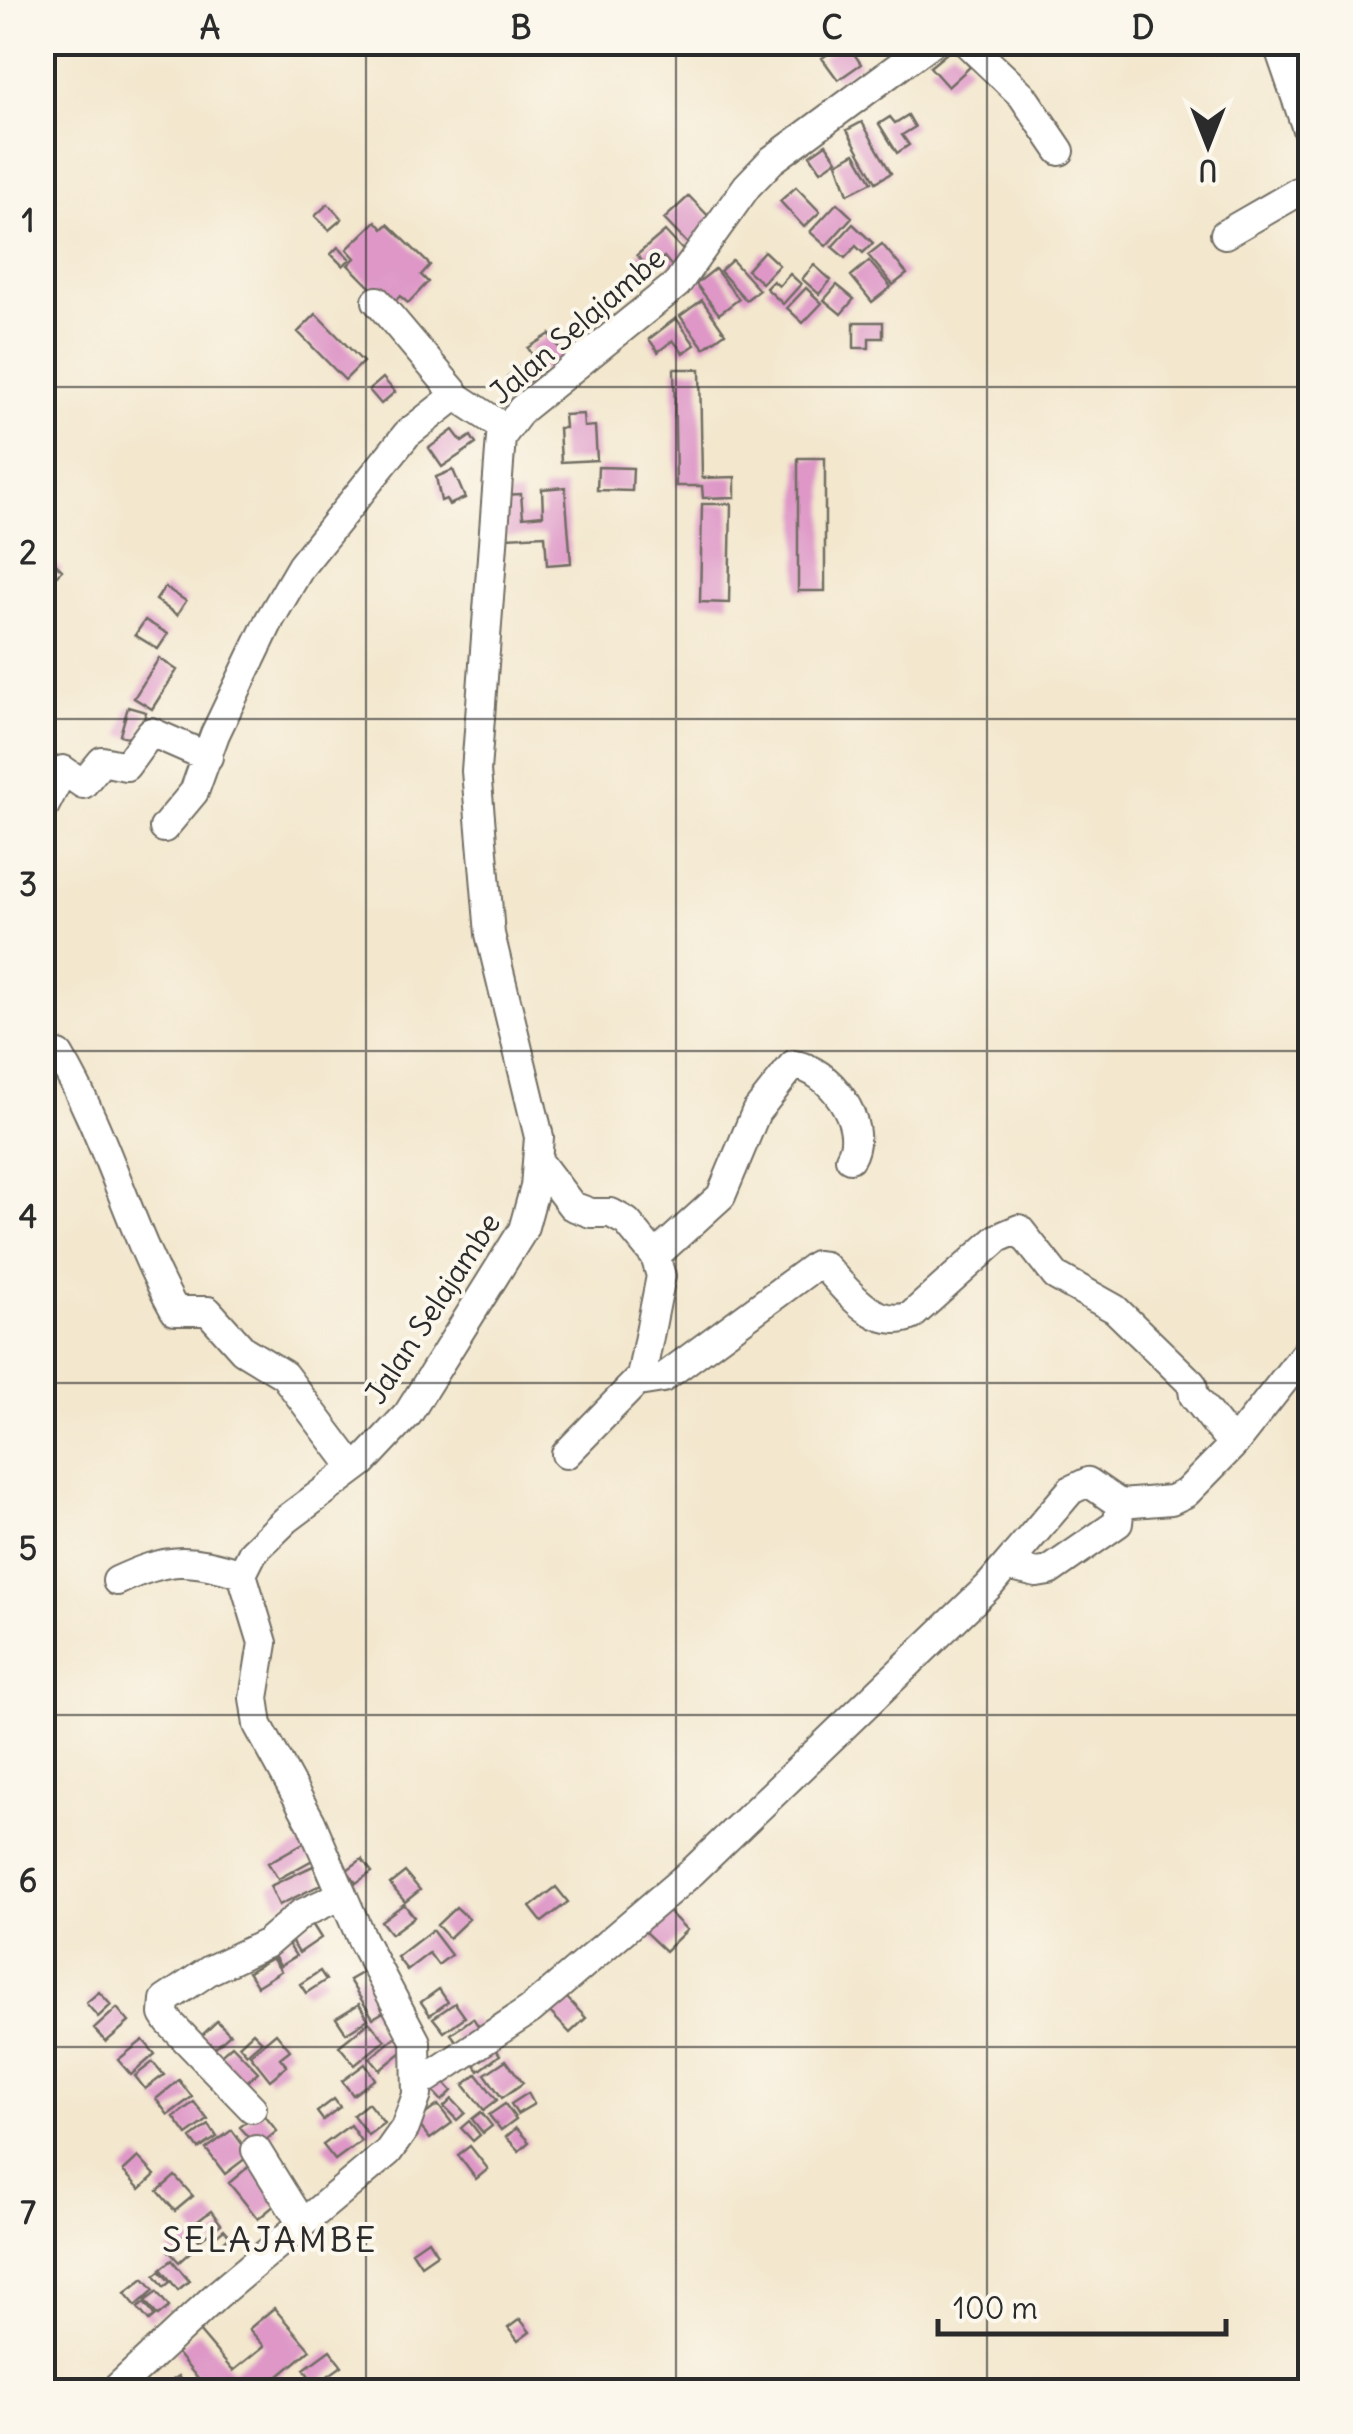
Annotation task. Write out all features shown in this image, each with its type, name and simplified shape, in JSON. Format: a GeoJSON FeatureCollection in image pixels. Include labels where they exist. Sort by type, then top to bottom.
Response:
{"type":"FeatureCollection","features":[{"type":"Feature","properties":{"kind":"street","name":"Jalan Selajambe"},"geometry":{"type":"LineString","coordinates":[[242,1574],[254,1552],[287,1520],[354,1468],[408,1414],[527,1219],[538,1160],[535,1112],[504,1004],[488,916],[477,784],[478,713],[498,446],[522,409],[677,284],[747,186],[772,160],[932,42]]}},
{"type":"Feature","properties":{"kind":"street"},"geometry":{"type":"LineString","coordinates":[[966,42],[1022,96],[1060,151]]}},
{"type":"Feature","properties":{"kind":"street"},"geometry":{"type":"LineString","coordinates":[[1277,42],[1308,122]]}},
{"type":"Feature","properties":{"kind":"street"},"geometry":{"type":"LineString","coordinates":[[1225,234],[1310,185]]}},
{"type":"Feature","properties":{"kind":"street"},"geometry":{"type":"LineString","coordinates":[[377,301],[459,398],[474,404],[506,429]]}},
{"type":"Feature","properties":{"kind":"street"},"geometry":{"type":"LineString","coordinates":[[164,828],[194,792],[270,619],[301,566],[407,434],[450,400],[459,398]]}},
{"type":"Feature","properties":{"kind":"street"},"geometry":{"type":"LineString","coordinates":[[42,811],[63,770],[83,784],[102,761],[126,766],[150,732],[208,757]]}},
{"type":"Feature","properties":{"kind":"street"},"geometry":{"type":"LineString","coordinates":[[59,1055],[84,1096],[118,1186],[175,1310],[208,1311],[243,1350],[284,1375],[354,1468]]}},
{"type":"Feature","properties":{"kind":"street"},"geometry":{"type":"LineString","coordinates":[[655,1256],[722,1196],[756,1112],[793,1064],[812,1072],[851,1109],[856,1142],[850,1158]]}},
{"type":"Feature","properties":{"kind":"street"},"geometry":{"type":"LineString","coordinates":[[538,1160],[572,1206],[618,1215],[655,1256],[660,1294],[638,1382]]}},
{"type":"Feature","properties":{"kind":"street"},"geometry":{"type":"LineString","coordinates":[[566,1454],[602,1412],[638,1382],[663,1378],[816,1265],[824,1266],[876,1316],[900,1320],[911,1316],[998,1238],[1019,1229],[1056,1276],[1115,1309],[1192,1384],[1194,1396],[1232,1445]]}},
{"type":"Feature","properties":{"kind":"street"},"geometry":{"type":"LineString","coordinates":[[420,2083],[530,2010],[658,1904],[1007,1566],[1071,1490],[1082,1483],[1092,1483],[1120,1504],[1170,1500],[1186,1493],[1232,1445],[1310,1346]]}},
{"type":"Feature","properties":{"kind":"street"},"geometry":{"type":"LineString","coordinates":[[1007,1566],[1036,1573],[1048,1571],[1118,1523],[1120,1504]]}},
{"type":"Feature","properties":{"kind":"street"},"geometry":{"type":"LineString","coordinates":[[114,2392],[388,2152],[405,2128],[420,2083],[414,2035],[342,1895],[311,1822],[255,1717],[263,1644],[242,1574],[182,1559],[154,1564],[117,1582]]}},
{"type":"Feature","properties":{"kind":"street"},"geometry":{"type":"LineString","coordinates":[[252,2108],[169,2022],[164,2014],[165,2000],[210,1970],[267,1943],[302,1914],[342,1895]]}},
{"type":"Feature","properties":{"kind":"street"},"geometry":{"type":"LineString","coordinates":[[256,2150],[302,2224]]}},
{"type":"Feature","properties":{"kind":"building"},"geometry":{"type":"Polygon","coordinates":[[[846,42],[861,64],[838,80],[822,58],[846,42]]]}},
{"type":"Feature","properties":{"kind":"building"},"geometry":{"type":"Polygon","coordinates":[[[953,48],[970,67],[948,87],[930,67],[953,48]]]}},
{"type":"Feature","properties":{"kind":"building"},"geometry":{"type":"Polygon","coordinates":[[[908,115],[915,127],[902,135],[909,145],[897,153],[879,124],[890,117],[895,123],[908,115]]]}},
{"type":"Feature","properties":{"kind":"building"},"geometry":{"type":"Polygon","coordinates":[[[862,122],[891,173],[876,182],[847,130],[862,122]]]}},
{"type":"Feature","properties":{"kind":"building"},"geometry":{"type":"Polygon","coordinates":[[[826,144],[837,160],[821,171],[810,155],[826,144]]]}},
{"type":"Feature","properties":{"kind":"building"},"geometry":{"type":"Polygon","coordinates":[[[855,153],[872,182],[848,194],[837,163],[855,153]]]}},
{"type":"Feature","properties":{"kind":"building"},"geometry":{"type":"Polygon","coordinates":[[[796,187],[820,212],[804,227],[780,201],[796,187]]]}},
{"type":"Feature","properties":{"kind":"building"},"geometry":{"type":"Polygon","coordinates":[[[689,196],[714,222],[689,245],[664,219],[689,196]]]}},
{"type":"Feature","properties":{"kind":"building"},"geometry":{"type":"Polygon","coordinates":[[[837,203],[852,217],[826,246],[810,232],[837,203]]]}},
{"type":"Feature","properties":{"kind":"building"},"geometry":{"type":"Polygon","coordinates":[[[328,204],[342,219],[329,230],[315,216],[328,204]]]}},
{"type":"Feature","properties":{"kind":"building"},"geometry":{"type":"Polygon","coordinates":[[[376,221],[383,229],[388,224],[430,265],[421,275],[428,282],[408,303],[400,296],[389,306],[348,265],[355,258],[347,249],[376,221]]]}},
{"type":"Feature","properties":{"kind":"building"},"geometry":{"type":"Polygon","coordinates":[[[853,224],[873,243],[863,253],[856,246],[845,258],[832,247],[853,224]]]}},
{"type":"Feature","properties":{"kind":"building"},"geometry":{"type":"Polygon","coordinates":[[[665,231],[690,258],[676,271],[664,257],[649,269],[637,255],[665,231]]]}},
{"type":"Feature","properties":{"kind":"building"},"geometry":{"type":"Polygon","coordinates":[[[882,244],[907,274],[893,285],[868,255],[882,244]]]}},
{"type":"Feature","properties":{"kind":"building"},"geometry":{"type":"Polygon","coordinates":[[[338,247],[350,259],[343,266],[331,254],[338,247]]]}},
{"type":"Feature","properties":{"kind":"building"},"geometry":{"type":"Polygon","coordinates":[[[764,251],[779,265],[762,283],[747,270],[764,251]]]}},
{"type":"Feature","properties":{"kind":"building"},"geometry":{"type":"Polygon","coordinates":[[[732,260],[759,290],[746,300],[720,271],[732,260]]]}},
{"type":"Feature","properties":{"kind":"building"},"geometry":{"type":"Polygon","coordinates":[[[869,261],[891,287],[872,302],[851,276],[869,261]]]}},
{"type":"Feature","properties":{"kind":"building"},"geometry":{"type":"Polygon","coordinates":[[[814,265],[831,280],[819,294],[802,279],[814,265]]]}},
{"type":"Feature","properties":{"kind":"building"},"geometry":{"type":"Polygon","coordinates":[[[715,269],[739,299],[719,314],[696,284],[715,269]]]}},
{"type":"Feature","properties":{"kind":"building"},"geometry":{"type":"Polygon","coordinates":[[[790,274],[801,284],[783,304],[766,288],[773,281],[779,286],[790,274]]]}},
{"type":"Feature","properties":{"kind":"building"},"geometry":{"type":"Polygon","coordinates":[[[837,285],[854,299],[841,314],[824,300],[837,285]]]}},
{"type":"Feature","properties":{"kind":"building"},"geometry":{"type":"Polygon","coordinates":[[[806,288],[822,303],[803,323],[787,308],[806,288]]]}},
{"type":"Feature","properties":{"kind":"building"},"geometry":{"type":"Polygon","coordinates":[[[702,300],[725,333],[704,348],[680,316],[702,300]]]}},
{"type":"Feature","properties":{"kind":"building"},"geometry":{"type":"Polygon","coordinates":[[[316,314],[363,362],[345,380],[298,332],[316,314]]]}},
{"type":"Feature","properties":{"kind":"building"},"geometry":{"type":"Polygon","coordinates":[[[676,318],[695,345],[683,353],[673,340],[658,352],[649,339],[676,318]]]}},
{"type":"Feature","properties":{"kind":"building"},"geometry":{"type":"Polygon","coordinates":[[[854,322],[883,322],[883,338],[869,338],[869,348],[854,348],[854,322]]]}},
{"type":"Feature","properties":{"kind":"building"},"geometry":{"type":"Polygon","coordinates":[[[550,334],[571,365],[550,380],[528,348],[550,334]]]}},
{"type":"Feature","properties":{"kind":"building"},"geometry":{"type":"Polygon","coordinates":[[[526,361],[537,374],[526,383],[535,393],[527,401],[507,377],[526,361]]]}},
{"type":"Feature","properties":{"kind":"building"},"geometry":{"type":"Polygon","coordinates":[[[674,369],[700,369],[702,478],[735,477],[735,497],[703,498],[702,486],[676,486],[674,369]]]}},
{"type":"Feature","properties":{"kind":"building"},"geometry":{"type":"Polygon","coordinates":[[[383,378],[395,392],[381,404],[369,390],[383,378]]]}},
{"type":"Feature","properties":{"kind":"building"},"geometry":{"type":"Polygon","coordinates":[[[583,414],[584,427],[595,426],[597,460],[561,462],[559,428],[565,428],[564,415],[583,414]]]}},
{"type":"Feature","properties":{"kind":"building"},"geometry":{"type":"Polygon","coordinates":[[[453,430],[462,442],[471,436],[476,444],[442,467],[429,448],[453,430]]]}},
{"type":"Feature","properties":{"kind":"building"},"geometry":{"type":"Polygon","coordinates":[[[798,458],[825,458],[825,591],[798,591],[798,458]]]}},
{"type":"Feature","properties":{"kind":"building"},"geometry":{"type":"Polygon","coordinates":[[[598,467],[633,468],[632,491],[597,490],[598,467]]]}},
{"type":"Feature","properties":{"kind":"building"},"geometry":{"type":"Polygon","coordinates":[[[453,470],[465,498],[449,505],[446,499],[441,501],[436,477],[453,470]]]}},
{"type":"Feature","properties":{"kind":"building"},"geometry":{"type":"Polygon","coordinates":[[[565,487],[571,563],[547,565],[545,535],[506,537],[503,495],[521,494],[523,517],[543,515],[542,489],[565,487]]]}},
{"type":"Feature","properties":{"kind":"building"},"geometry":{"type":"Polygon","coordinates":[[[702,504],[731,504],[729,603],[700,602],[702,504]]]}},
{"type":"Feature","properties":{"kind":"building"},"geometry":{"type":"Polygon","coordinates":[[[42,551],[62,570],[42,589],[42,551]]]}},
{"type":"Feature","properties":{"kind":"building"},"geometry":{"type":"Polygon","coordinates":[[[165,587],[186,601],[177,615],[156,600],[165,587]]]}},
{"type":"Feature","properties":{"kind":"building"},"geometry":{"type":"Polygon","coordinates":[[[145,620],[168,634],[158,649],[135,635],[145,620]]]}},
{"type":"Feature","properties":{"kind":"building"},"geometry":{"type":"Polygon","coordinates":[[[159,658],[177,670],[152,709],[134,698],[159,658]]]}},
{"type":"Feature","properties":{"kind":"building"},"geometry":{"type":"Polygon","coordinates":[[[128,707],[146,712],[138,740],[120,735],[128,707]]]}},
{"type":"Feature","properties":{"kind":"building"},"geometry":{"type":"Polygon","coordinates":[[[307,1841],[316,1858],[278,1879],[268,1863],[307,1841]]]}},
{"type":"Feature","properties":{"kind":"building"},"geometry":{"type":"Polygon","coordinates":[[[362,1859],[372,1872],[356,1883],[347,1870],[362,1859]]]}},
{"type":"Feature","properties":{"kind":"building"},"geometry":{"type":"Polygon","coordinates":[[[313,1866],[322,1884],[279,1905],[270,1886],[313,1866]]]}},
{"type":"Feature","properties":{"kind":"building"},"geometry":{"type":"Polygon","coordinates":[[[405,1872],[420,1890],[405,1902],[390,1884],[405,1872]]]}},
{"type":"Feature","properties":{"kind":"building"},"geometry":{"type":"Polygon","coordinates":[[[556,1887],[568,1902],[542,1922],[530,1907],[556,1887]]]}},
{"type":"Feature","properties":{"kind":"building"},"geometry":{"type":"Polygon","coordinates":[[[404,1904],[414,1917],[391,1934],[381,1921],[404,1904]]]}},
{"type":"Feature","properties":{"kind":"building"},"geometry":{"type":"Polygon","coordinates":[[[456,1907],[469,1919],[449,1938],[437,1925],[456,1907]]]}},
{"type":"Feature","properties":{"kind":"building"},"geometry":{"type":"Polygon","coordinates":[[[666,1909],[687,1930],[665,1951],[644,1931],[666,1909]]]}},
{"type":"Feature","properties":{"kind":"building"},"geometry":{"type":"Polygon","coordinates":[[[311,1922],[321,1938],[299,1953],[288,1936],[311,1922]]]}},
{"type":"Feature","properties":{"kind":"building"},"geometry":{"type":"Polygon","coordinates":[[[432,1930],[451,1955],[438,1965],[429,1953],[407,1970],[397,1957],[432,1930]]]}},
{"type":"Feature","properties":{"kind":"building"},"geometry":{"type":"Polygon","coordinates":[[[282,1934],[296,1956],[280,1966],[266,1943],[282,1934]]]}},
{"type":"Feature","properties":{"kind":"building"},"geometry":{"type":"Polygon","coordinates":[[[272,1958],[281,1971],[257,1986],[248,1972],[272,1958]]]}},
{"type":"Feature","properties":{"kind":"building"},"geometry":{"type":"Polygon","coordinates":[[[320,1971],[326,1980],[306,1993],[300,1984],[320,1971]]]}},
{"type":"Feature","properties":{"kind":"building"},"geometry":{"type":"Polygon","coordinates":[[[363,1972],[387,2010],[373,2018],[349,1980],[363,1972]]]}},
{"type":"Feature","properties":{"kind":"building"},"geometry":{"type":"Polygon","coordinates":[[[439,1989],[448,2002],[430,2015],[421,2002],[439,1989]]]}},
{"type":"Feature","properties":{"kind":"building"},"geometry":{"type":"Polygon","coordinates":[[[99,1992],[111,2005],[98,2017],[86,2003],[99,1992]]]}},
{"type":"Feature","properties":{"kind":"building"},"geometry":{"type":"Polygon","coordinates":[[[566,1997],[586,2018],[570,2033],[550,2012],[566,1997]]]}},
{"type":"Feature","properties":{"kind":"building"},"geometry":{"type":"Polygon","coordinates":[[[455,2003],[465,2017],[444,2032],[433,2018],[455,2003]]]}},
{"type":"Feature","properties":{"kind":"building"},"geometry":{"type":"Polygon","coordinates":[[[359,2004],[368,2019],[346,2033],[336,2018],[359,2004]]]}},
{"type":"Feature","properties":{"kind":"building"},"geometry":{"type":"Polygon","coordinates":[[[117,2008],[129,2022],[106,2042],[94,2029],[117,2008]]]}},
{"type":"Feature","properties":{"kind":"building"},"geometry":{"type":"Polygon","coordinates":[[[473,2018],[481,2030],[460,2046],[451,2034],[473,2018]]]}},
{"type":"Feature","properties":{"kind":"building"},"geometry":{"type":"Polygon","coordinates":[[[217,2021],[230,2034],[210,2052],[198,2039],[217,2021]]]}},
{"type":"Feature","properties":{"kind":"building"},"geometry":{"type":"Polygon","coordinates":[[[369,2022],[385,2040],[355,2065],[339,2046],[369,2022]]]}},
{"type":"Feature","properties":{"kind":"building"},"geometry":{"type":"Polygon","coordinates":[[[253,2032],[262,2041],[247,2054],[239,2045],[253,2032]]]}},
{"type":"Feature","properties":{"kind":"building"},"geometry":{"type":"Polygon","coordinates":[[[276,2033],[290,2050],[280,2058],[287,2066],[270,2080],[250,2055],[276,2033]]]}},
{"type":"Feature","properties":{"kind":"building"},"geometry":{"type":"Polygon","coordinates":[[[398,2035],[408,2047],[380,2070],[370,2058],[398,2035]]]}},
{"type":"Feature","properties":{"kind":"building"},"geometry":{"type":"Polygon","coordinates":[[[143,2040],[155,2054],[131,2075],[118,2060],[143,2040]]]}},
{"type":"Feature","properties":{"kind":"building"},"geometry":{"type":"Polygon","coordinates":[[[490,2041],[500,2055],[479,2071],[469,2057],[490,2041]]]}},
{"type":"Feature","properties":{"kind":"building"},"geometry":{"type":"Polygon","coordinates":[[[232,2045],[258,2072],[241,2087],[216,2059],[232,2045]]]}},
{"type":"Feature","properties":{"kind":"building"},"geometry":{"type":"Polygon","coordinates":[[[506,2060],[523,2083],[502,2098],[485,2074],[506,2060]]]}},
{"type":"Feature","properties":{"kind":"building"},"geometry":{"type":"Polygon","coordinates":[[[153,2062],[164,2075],[145,2089],[135,2076],[153,2062]]]}},
{"type":"Feature","properties":{"kind":"building"},"geometry":{"type":"Polygon","coordinates":[[[365,2064],[375,2079],[353,2095],[342,2081],[365,2064]]]}},
{"type":"Feature","properties":{"kind":"building"},"geometry":{"type":"Polygon","coordinates":[[[477,2074],[497,2100],[484,2110],[464,2085],[477,2074]]]}},
{"type":"Feature","properties":{"kind":"building"},"geometry":{"type":"Polygon","coordinates":[[[439,2077],[452,2091],[442,2101],[429,2087],[439,2077]]]}},
{"type":"Feature","properties":{"kind":"building"},"geometry":{"type":"Polygon","coordinates":[[[179,2080],[192,2097],[168,2115],[156,2099],[179,2080]]]}},
{"type":"Feature","properties":{"kind":"building"},"geometry":{"type":"Polygon","coordinates":[[[528,2093],[534,2104],[517,2114],[511,2104],[528,2093]]]}},
{"type":"Feature","properties":{"kind":"building"},"geometry":{"type":"Polygon","coordinates":[[[334,2099],[340,2107],[323,2120],[317,2112],[334,2099]]]}},
{"type":"Feature","properties":{"kind":"building"},"geometry":{"type":"Polygon","coordinates":[[[452,2099],[465,2113],[457,2120],[444,2107],[452,2099]]]}},
{"type":"Feature","properties":{"kind":"building"},"geometry":{"type":"Polygon","coordinates":[[[194,2102],[208,2120],[187,2135],[174,2117],[194,2102]]]}},
{"type":"Feature","properties":{"kind":"building"},"geometry":{"type":"Polygon","coordinates":[[[368,2103],[384,2123],[368,2135],[353,2115],[368,2103]]]}},
{"type":"Feature","properties":{"kind":"building"},"geometry":{"type":"Polygon","coordinates":[[[505,2104],[516,2119],[501,2130],[489,2115],[505,2104]]]}},
{"type":"Feature","properties":{"kind":"building"},"geometry":{"type":"Polygon","coordinates":[[[438,2105],[452,2123],[430,2139],[416,2121],[438,2105]]]}},
{"type":"Feature","properties":{"kind":"building"},"geometry":{"type":"Polygon","coordinates":[[[260,2110],[277,2131],[258,2147],[240,2127],[260,2110]]]}},
{"type":"Feature","properties":{"kind":"building"},"geometry":{"type":"Polygon","coordinates":[[[481,2112],[492,2126],[483,2133],[472,2119],[481,2112]]]}},
{"type":"Feature","properties":{"kind":"building"},"geometry":{"type":"Polygon","coordinates":[[[469,2121],[480,2135],[473,2141],[461,2128],[469,2121]]]}},
{"type":"Feature","properties":{"kind":"building"},"geometry":{"type":"Polygon","coordinates":[[[209,2125],[217,2137],[199,2149],[191,2138],[209,2125]]]}},
{"type":"Feature","properties":{"kind":"building"},"geometry":{"type":"Polygon","coordinates":[[[350,2125],[361,2141],[335,2160],[323,2145],[350,2125]]]}},
{"type":"Feature","properties":{"kind":"building"},"geometry":{"type":"Polygon","coordinates":[[[516,2128],[529,2142],[519,2151],[506,2137],[516,2128]]]}},
{"type":"Feature","properties":{"kind":"building"},"geometry":{"type":"Polygon","coordinates":[[[232,2130],[250,2155],[225,2174],[206,2149],[232,2130]]]}},
{"type":"Feature","properties":{"kind":"building"},"geometry":{"type":"Polygon","coordinates":[[[470,2146],[488,2169],[476,2179],[458,2155],[470,2146]]]}},
{"type":"Feature","properties":{"kind":"building"},"geometry":{"type":"Polygon","coordinates":[[[138,2157],[155,2175],[140,2189],[123,2171],[138,2157]]]}},
{"type":"Feature","properties":{"kind":"building"},"geometry":{"type":"Polygon","coordinates":[[[253,2163],[282,2199],[258,2219],[229,2183],[253,2163]]]}},
{"type":"Feature","properties":{"kind":"building"},"geometry":{"type":"Polygon","coordinates":[[[175,2176],[193,2196],[175,2211],[158,2191],[175,2176]]]}},
{"type":"Feature","properties":{"kind":"building"},"geometry":{"type":"Polygon","coordinates":[[[211,2211],[221,2224],[199,2240],[190,2227],[211,2211]]]}},
{"type":"Feature","properties":{"kind":"building"},"geometry":{"type":"Polygon","coordinates":[[[224,2229],[230,2236],[217,2248],[211,2240],[224,2229]]]}},
{"type":"Feature","properties":{"kind":"building"},"geometry":{"type":"Polygon","coordinates":[[[185,2235],[196,2247],[179,2262],[168,2250],[185,2235]]]}},
{"type":"Feature","properties":{"kind":"building"},"geometry":{"type":"Polygon","coordinates":[[[428,2240],[437,2254],[421,2265],[412,2251],[428,2240]]]}},
{"type":"Feature","properties":{"kind":"building"},"geometry":{"type":"Polygon","coordinates":[[[172,2260],[189,2281],[178,2290],[161,2269],[172,2260]]]}},
{"type":"Feature","properties":{"kind":"building"},"geometry":{"type":"Polygon","coordinates":[[[160,2271],[170,2282],[164,2287],[155,2275],[160,2271]]]}},
{"type":"Feature","properties":{"kind":"building"},"geometry":{"type":"Polygon","coordinates":[[[144,2278],[154,2290],[136,2306],[125,2293],[144,2278]]]}},
{"type":"Feature","properties":{"kind":"building"},"geometry":{"type":"Polygon","coordinates":[[[157,2292],[169,2307],[158,2316],[145,2301],[157,2292]]]}},
{"type":"Feature","properties":{"kind":"building"},"geometry":{"type":"Polygon","coordinates":[[[144,2303],[155,2316],[149,2321],[138,2308],[144,2303]]]}},
{"type":"Feature","properties":{"kind":"building"},"geometry":{"type":"Polygon","coordinates":[[[274,2308],[310,2350],[260,2392],[209,2392],[175,2351],[199,2331],[233,2371],[264,2346],[249,2329],[274,2308]]]}},
{"type":"Feature","properties":{"kind":"building"},"geometry":{"type":"Polygon","coordinates":[[[520,2319],[530,2332],[518,2341],[508,2328],[520,2319]]]}},
{"type":"Feature","properties":{"kind":"building"},"geometry":{"type":"Polygon","coordinates":[[[330,2350],[342,2366],[315,2385],[304,2369],[330,2350]]]}},
{"type":"Feature","properties":{"kind":"building"},"geometry":{"type":"Polygon","coordinates":[[[178,2376],[186,2389],[162,2392],[159,2388],[178,2376]]]}},
{"type":"Feature","properties":{"kind":"building"},"geometry":{"type":"Polygon","coordinates":[[[337,2378],[346,2390],[318,2392],[337,2378]]]}},
{"type":"Feature","properties":{"kind":"waterway"},"geometry":{"type":"LineString","coordinates":[[1266,2392],[1310,2384]]}},
{"type":"Feature","properties":{"kind":"district","name":"SELAJAMBE"},"geometry":{"type":"Point","coordinates":[270,2239]}}]}
